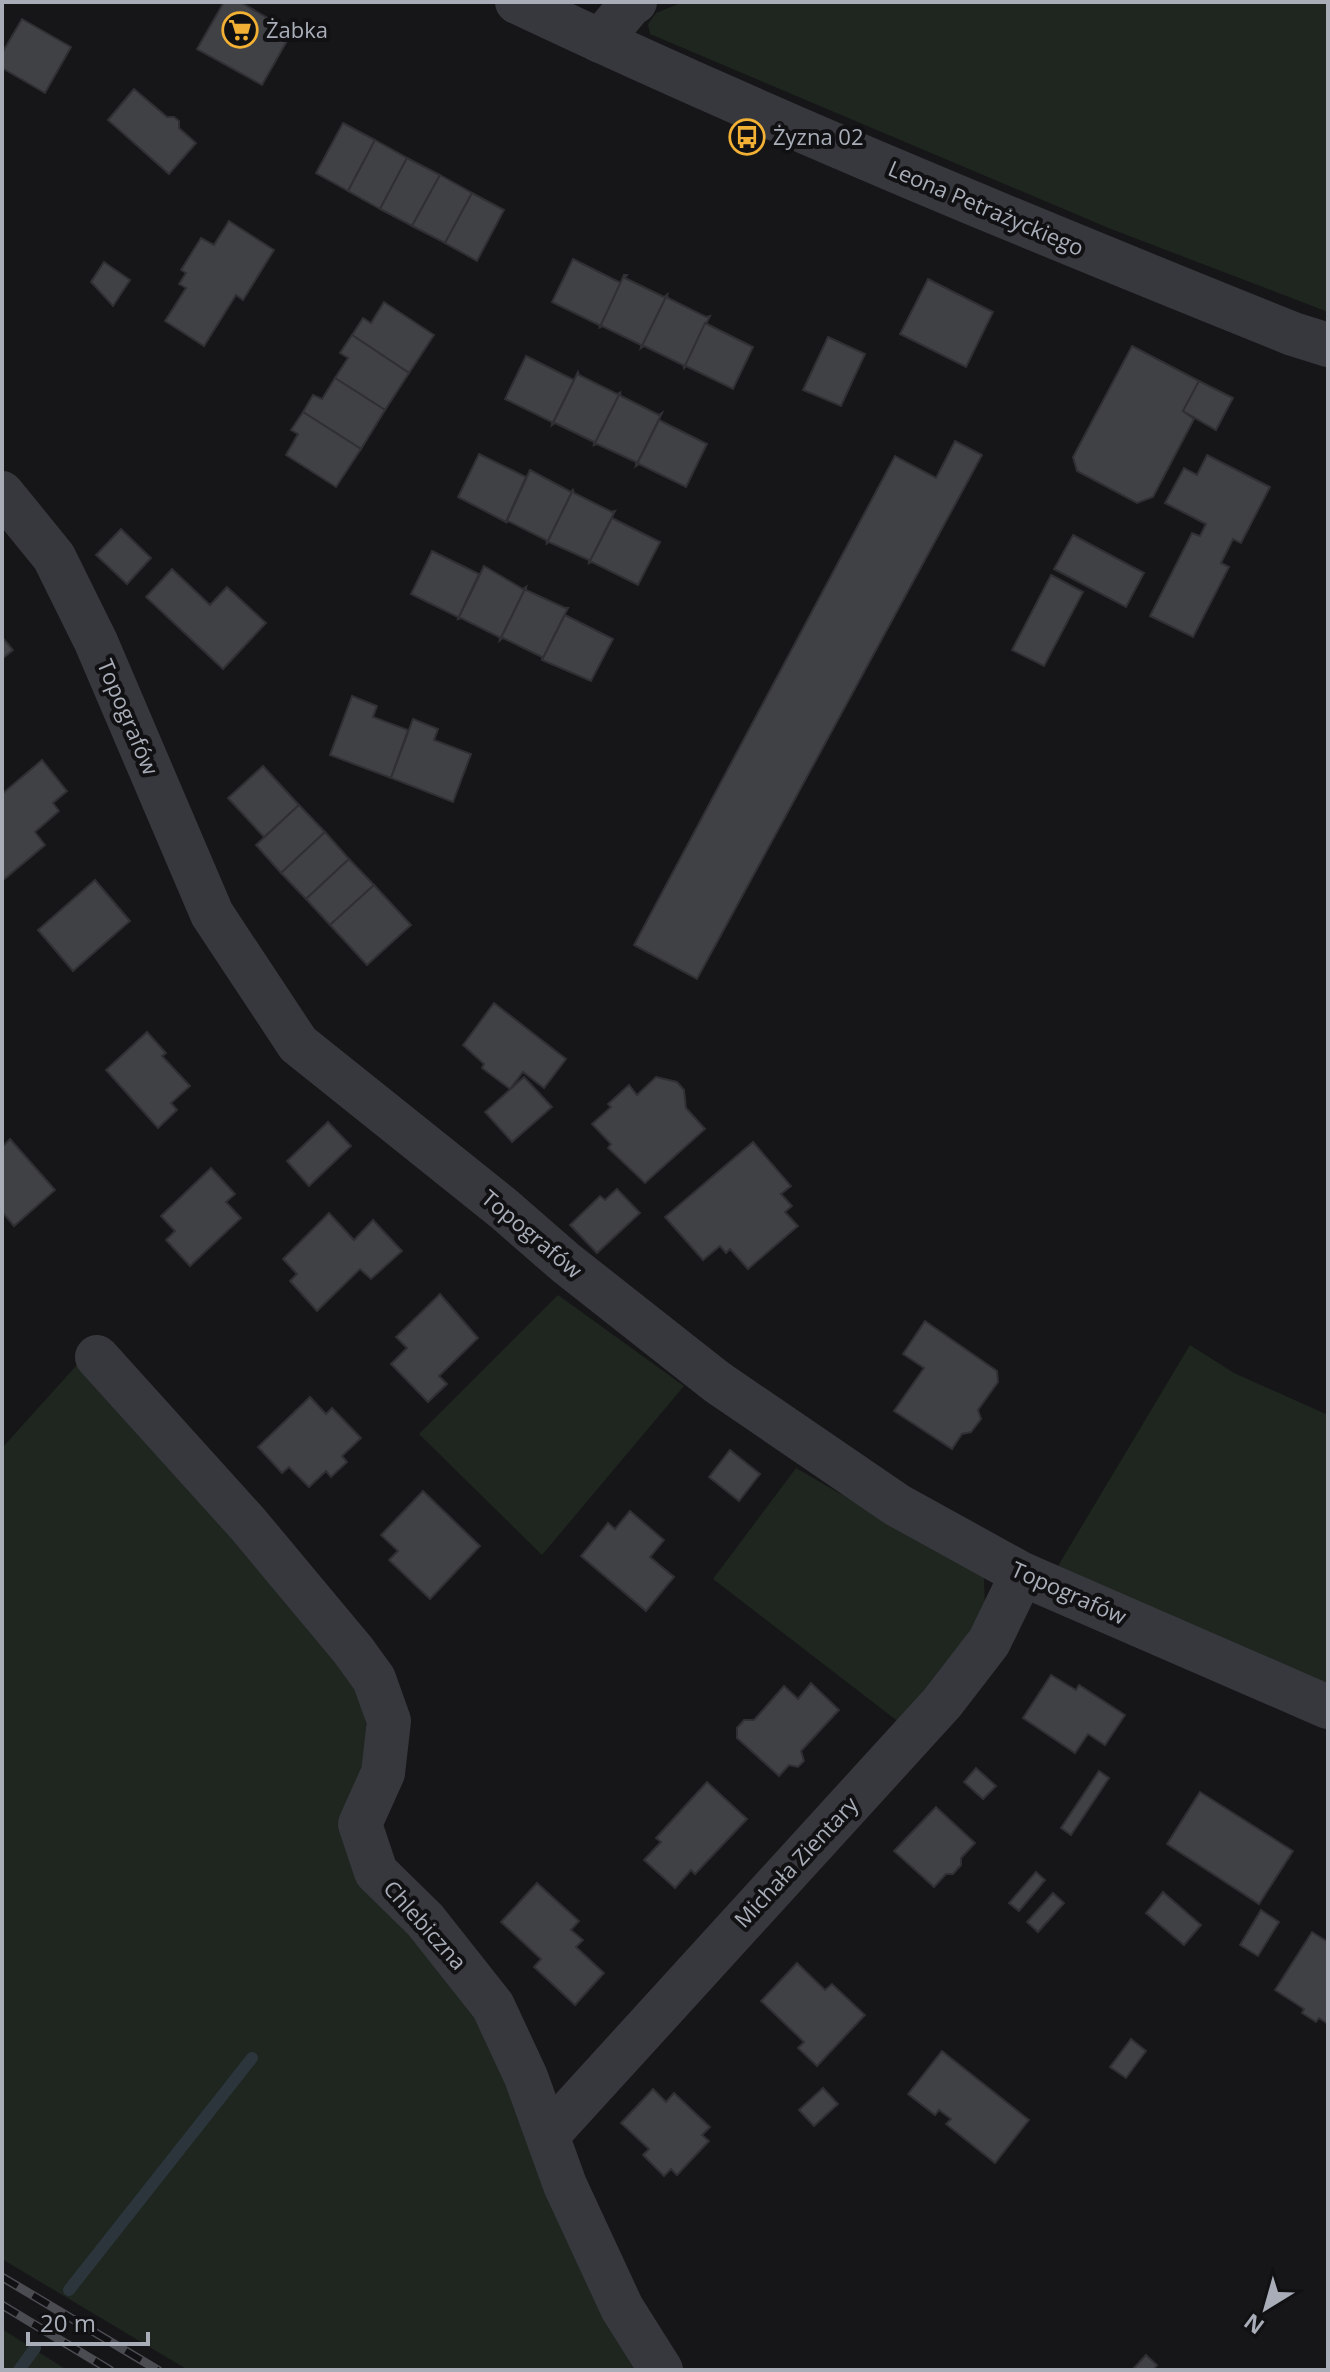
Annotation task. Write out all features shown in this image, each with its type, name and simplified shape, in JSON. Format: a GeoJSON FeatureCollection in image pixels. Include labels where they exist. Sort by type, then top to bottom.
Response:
{"type":"FeatureCollection","features":[{"type":"Feature","properties":{"kind":"street","name":"Leona Petrażyckiego"},"geometry":{"type":"LineString","coordinates":[[517,2],[1085,251],[1328,345]]}},
{"type":"Feature","properties":{"kind":"street"},"geometry":{"type":"LineString","coordinates":[[600,41],[635,2]]}},
{"type":"Feature","properties":{"kind":"street","name":"Topografów"},"geometry":{"type":"LineString","coordinates":[[2,493],[54,557],[96,642],[212,914],[298,1044],[717,1382],[897,1505],[1022,1574],[1328,1707]]}},
{"type":"Feature","properties":{"kind":"street","name":"Chlebiczna"},"geometry":{"type":"LineString","coordinates":[[97,1357],[247,1523],[374,1679],[389,1721],[383,1773],[360,1824],[376,1872],[425,1920],[493,2006],[526,2077],[565,2185],[622,2308],[661,2370]]}},
{"type":"Feature","properties":{"kind":"street","name":"Michała Zientary"},"geometry":{"type":"LineString","coordinates":[[548,2135],[942,1703],[989,1642],[1022,1574]]}},
{"type":"Feature","properties":{"kind":"shaded area"},"geometry":{"type":"Polygon","coordinates":[[[683,2],[1328,2],[1328,312],[1111,229],[650,34],[648,24],[656,13],[683,2]]]}},
{"type":"Feature","properties":{"kind":"shaded area"},"geometry":{"type":"Polygon","coordinates":[[[558,1295],[684,1386],[542,1555],[419,1434],[558,1295]]]}},
{"type":"Feature","properties":{"kind":"shaded area"},"geometry":{"type":"Polygon","coordinates":[[[1190,1345],[1234,1373],[1328,1415],[1328,1691],[1058,1566],[1190,1345]]]}},
{"type":"Feature","properties":{"kind":"shaded area"},"geometry":{"type":"Polygon","coordinates":[[[85,1356],[357,1686],[372,1748],[345,1827],[486,2017],[647,2370],[188,2370],[2,2259],[2,1448],[85,1356]]]}},
{"type":"Feature","properties":{"kind":"shaded area"},"geometry":{"type":"Polygon","coordinates":[[[796,1468],[984,1577],[985,1612],[900,1723],[713,1579],[796,1468]]]}},
{"type":"Feature","properties":{"kind":"shaded area"},"geometry":{"type":"Polygon","coordinates":[[[2,2329],[67,2370],[2,2370],[2,2329]]]}},
{"type":"Feature","properties":{"kind":"building"},"geometry":{"type":"Polygon","coordinates":[[[224,2],[240,2],[292,32],[262,85],[197,49],[224,2]]]}},
{"type":"Feature","properties":{"kind":"building"},"geometry":{"type":"Polygon","coordinates":[[[22,19],[71,47],[45,93],[2,68],[2,53],[22,19]]]}},
{"type":"Feature","properties":{"kind":"building"},"geometry":{"type":"Polygon","coordinates":[[[134,89],[167,117],[179,121],[179,128],[196,143],[169,174],[108,120],[134,89]]]}},
{"type":"Feature","properties":{"kind":"building"},"geometry":{"type":"Polygon","coordinates":[[[343,123],[375,140],[348,191],[316,173],[343,123]]]}},
{"type":"Feature","properties":{"kind":"building"},"geometry":{"type":"Polygon","coordinates":[[[375,140],[407,158],[380,209],[348,191],[375,140]]]}},
{"type":"Feature","properties":{"kind":"building"},"geometry":{"type":"Polygon","coordinates":[[[407,158],[440,175],[412,226],[380,209],[407,158]]]}},
{"type":"Feature","properties":{"kind":"building"},"geometry":{"type":"Polygon","coordinates":[[[440,175],[472,193],[445,243],[412,226],[440,175]]]}},
{"type":"Feature","properties":{"kind":"building"},"geometry":{"type":"Polygon","coordinates":[[[472,193],[504,210],[477,261],[445,243],[472,193]]]}},
{"type":"Feature","properties":{"kind":"building"},"geometry":{"type":"Polygon","coordinates":[[[229,221],[274,250],[243,300],[236,295],[204,346],[165,321],[186,288],[179,284],[186,273],[181,270],[201,238],[214,245],[229,221]]]}},
{"type":"Feature","properties":{"kind":"building"},"geometry":{"type":"Polygon","coordinates":[[[573,259],[621,283],[600,327],[552,302],[573,259]]]}},
{"type":"Feature","properties":{"kind":"building"},"geometry":{"type":"Polygon","coordinates":[[[104,262],[130,280],[113,306],[91,282],[104,262]]]}},
{"type":"Feature","properties":{"kind":"building"},"geometry":{"type":"Polygon","coordinates":[[[624,275],[664,297],[667,295],[641,348],[641,345],[600,327],[624,275]]]}},
{"type":"Feature","properties":{"kind":"building"},"geometry":{"type":"Polygon","coordinates":[[[928,279],[993,312],[966,367],[900,334],[928,279]]]}},
{"type":"Feature","properties":{"kind":"building"},"geometry":{"type":"Polygon","coordinates":[[[667,295],[706,317],[710,316],[684,368],[644,346],[641,348],[667,295]]]}},
{"type":"Feature","properties":{"kind":"building"},"geometry":{"type":"Polygon","coordinates":[[[384,302],[434,335],[409,373],[352,335],[363,318],[371,323],[384,302]]]}},
{"type":"Feature","properties":{"kind":"building"},"geometry":{"type":"Polygon","coordinates":[[[705,323],[753,347],[733,389],[686,366],[684,368],[705,323]]]}},
{"type":"Feature","properties":{"kind":"building"},"geometry":{"type":"Polygon","coordinates":[[[352,335],[409,373],[385,410],[335,378],[348,358],[340,353],[352,335]]]}},
{"type":"Feature","properties":{"kind":"building"},"geometry":{"type":"Polygon","coordinates":[[[828,337],[865,354],[841,406],[803,390],[828,337]]]}},
{"type":"Feature","properties":{"kind":"building"},"geometry":{"type":"Polygon","coordinates":[[[1132,346],[1199,381],[1183,411],[1194,419],[1153,497],[1137,503],[1077,471],[1073,457],[1132,346]]]}},
{"type":"Feature","properties":{"kind":"building"},"geometry":{"type":"Polygon","coordinates":[[[526,356],[574,380],[552,425],[552,422],[505,399],[526,356]]]}},
{"type":"Feature","properties":{"kind":"building"},"geometry":{"type":"Polygon","coordinates":[[[578,372],[620,393],[594,445],[594,442],[555,423],[552,425],[578,372]]]}},
{"type":"Feature","properties":{"kind":"building"},"geometry":{"type":"Polygon","coordinates":[[[335,378],[385,410],[361,449],[303,412],[313,395],[322,399],[335,378]]]}},
{"type":"Feature","properties":{"kind":"building"},"geometry":{"type":"Polygon","coordinates":[[[1199,381],[1233,398],[1216,430],[1183,411],[1199,381]]]}},
{"type":"Feature","properties":{"kind":"building"},"geometry":{"type":"Polygon","coordinates":[[[620,393],[659,415],[662,413],[636,466],[636,462],[594,445],[620,393]]]}},
{"type":"Feature","properties":{"kind":"building"},"geometry":{"type":"Polygon","coordinates":[[[303,412],[361,449],[336,487],[286,455],[298,434],[291,430],[303,412]]]}},
{"type":"Feature","properties":{"kind":"building"},"geometry":{"type":"Polygon","coordinates":[[[659,420],[707,444],[686,487],[639,464],[636,466],[659,420]]]}},
{"type":"Feature","properties":{"kind":"building"},"geometry":{"type":"Polygon","coordinates":[[[955,441],[982,455],[697,979],[634,945],[895,456],[936,478],[955,441]]]}},
{"type":"Feature","properties":{"kind":"building"},"geometry":{"type":"Polygon","coordinates":[[[479,454],[526,477],[506,522],[458,497],[479,454]]]}},
{"type":"Feature","properties":{"kind":"building"},"geometry":{"type":"Polygon","coordinates":[[[1207,455],[1270,487],[1241,543],[1233,539],[1221,563],[1229,567],[1193,637],[1150,616],[1192,533],[1200,536],[1206,524],[1165,503],[1184,468],[1197,475],[1207,455]]]}},
{"type":"Feature","properties":{"kind":"building"},"geometry":{"type":"Polygon","coordinates":[[[530,470],[571,492],[573,490],[547,543],[508,521],[506,523],[530,470]]]}},
{"type":"Feature","properties":{"kind":"building"},"geometry":{"type":"Polygon","coordinates":[[[573,490],[615,511],[589,563],[589,560],[547,543],[573,490]]]}},
{"type":"Feature","properties":{"kind":"building"},"geometry":{"type":"Polygon","coordinates":[[[612,518],[660,542],[638,585],[589,563],[612,518]]]}},
{"type":"Feature","properties":{"kind":"building"},"geometry":{"type":"Polygon","coordinates":[[[121,529],[151,558],[127,584],[96,555],[121,529]]]}},
{"type":"Feature","properties":{"kind":"building"},"geometry":{"type":"Polygon","coordinates":[[[1073,535],[1144,573],[1126,607],[1054,569],[1073,535]]]}},
{"type":"Feature","properties":{"kind":"building"},"geometry":{"type":"Polygon","coordinates":[[[432,551],[479,574],[458,619],[411,594],[432,551]]]}},
{"type":"Feature","properties":{"kind":"building"},"geometry":{"type":"Polygon","coordinates":[[[484,566],[523,589],[526,587],[500,640],[458,619],[484,566]]]}},
{"type":"Feature","properties":{"kind":"building"},"geometry":{"type":"Polygon","coordinates":[[[172,569],[210,605],[227,587],[266,623],[223,669],[146,597],[172,569]]]}},
{"type":"Feature","properties":{"kind":"building"},"geometry":{"type":"Polygon","coordinates":[[[1051,575],[1083,592],[1044,666],[1012,650],[1051,575]]]}},
{"type":"Feature","properties":{"kind":"building"},"geometry":{"type":"Polygon","coordinates":[[[526,587],[526,590],[568,608],[542,660],[542,657],[503,638],[500,640],[526,587]]]}},
{"type":"Feature","properties":{"kind":"building"},"geometry":{"type":"Polygon","coordinates":[[[565,615],[613,639],[591,681],[542,660],[565,615]]]}},
{"type":"Feature","properties":{"kind":"building"},"geometry":{"type":"Polygon","coordinates":[[[2,637],[13,650],[2,659],[2,637]]]}},
{"type":"Feature","properties":{"kind":"building"},"geometry":{"type":"Polygon","coordinates":[[[352,696],[377,706],[373,717],[408,730],[391,778],[330,755],[352,696]]]}},
{"type":"Feature","properties":{"kind":"building"},"geometry":{"type":"Polygon","coordinates":[[[413,719],[438,729],[434,740],[471,754],[453,802],[391,778],[413,719]]]}},
{"type":"Feature","properties":{"kind":"building"},"geometry":{"type":"Polygon","coordinates":[[[42,760],[67,791],[53,803],[59,811],[35,832],[45,845],[2,881],[2,794],[42,760]]]}},
{"type":"Feature","properties":{"kind":"building"},"geometry":{"type":"Polygon","coordinates":[[[263,766],[299,805],[264,837],[228,798],[263,766]]]}},
{"type":"Feature","properties":{"kind":"building"},"geometry":{"type":"Polygon","coordinates":[[[299,805],[325,832],[281,873],[256,845],[299,805]]]}},
{"type":"Feature","properties":{"kind":"building"},"geometry":{"type":"Polygon","coordinates":[[[325,832],[349,859],[306,899],[281,873],[325,832]]]}},
{"type":"Feature","properties":{"kind":"building"},"geometry":{"type":"Polygon","coordinates":[[[349,859],[374,885],[330,925],[306,899],[349,859]]]}},
{"type":"Feature","properties":{"kind":"building"},"geometry":{"type":"Polygon","coordinates":[[[95,880],[130,921],[73,971],[38,930],[95,880]]]}},
{"type":"Feature","properties":{"kind":"building"},"geometry":{"type":"Polygon","coordinates":[[[374,885],[411,925],[367,965],[330,925],[374,885]]]}},
{"type":"Feature","properties":{"kind":"building"},"geometry":{"type":"Polygon","coordinates":[[[494,1003],[566,1059],[544,1088],[523,1072],[510,1089],[482,1068],[484,1064],[463,1045],[494,1003]]]}},
{"type":"Feature","properties":{"kind":"building"},"geometry":{"type":"Polygon","coordinates":[[[147,1032],[166,1053],[162,1056],[190,1086],[171,1103],[177,1110],[158,1128],[106,1070],[147,1032]]]}},
{"type":"Feature","properties":{"kind":"building"},"geometry":{"type":"Polygon","coordinates":[[[524,1077],[552,1107],[512,1142],[485,1112],[524,1077]]]}},
{"type":"Feature","properties":{"kind":"building"},"geometry":{"type":"Polygon","coordinates":[[[656,1077],[677,1082],[684,1090],[686,1108],[705,1129],[645,1183],[608,1148],[611,1144],[592,1124],[629,1085],[637,1095],[656,1077]]]}},
{"type":"Feature","properties":{"kind":"building"},"geometry":{"type":"Polygon","coordinates":[[[328,1122],[351,1146],[309,1186],[287,1161],[328,1122]]]}},
{"type":"Feature","properties":{"kind":"building"},"geometry":{"type":"Polygon","coordinates":[[[10,1139],[55,1190],[14,1226],[2,1212],[2,1147],[10,1139]]]}},
{"type":"Feature","properties":{"kind":"building"},"geometry":{"type":"Polygon","coordinates":[[[753,1142],[791,1186],[781,1194],[792,1206],[785,1212],[798,1226],[748,1269],[730,1249],[726,1253],[720,1246],[703,1260],[665,1217],[753,1142]]]}},
{"type":"Feature","properties":{"kind":"building"},"geometry":{"type":"Polygon","coordinates":[[[211,1168],[235,1194],[226,1202],[241,1218],[190,1266],[166,1240],[175,1231],[161,1216],[211,1168]]]}},
{"type":"Feature","properties":{"kind":"building"},"geometry":{"type":"Polygon","coordinates":[[[617,1189],[640,1213],[597,1253],[570,1225],[600,1196],[605,1200],[617,1189]]]}},
{"type":"Feature","properties":{"kind":"building"},"geometry":{"type":"Polygon","coordinates":[[[329,1213],[354,1240],[373,1220],[402,1251],[371,1279],[360,1269],[317,1311],[290,1281],[297,1274],[283,1259],[329,1213]]]}},
{"type":"Feature","properties":{"kind":"building"},"geometry":{"type":"Polygon","coordinates":[[[440,1294],[478,1338],[439,1376],[447,1384],[428,1402],[391,1364],[407,1348],[396,1337],[440,1294]]]}},
{"type":"Feature","properties":{"kind":"building"},"geometry":{"type":"Polygon","coordinates":[[[925,1321],[997,1371],[998,1382],[978,1410],[981,1419],[971,1432],[962,1434],[952,1449],[894,1411],[924,1368],[903,1354],[925,1321]]]}},
{"type":"Feature","properties":{"kind":"building"},"geometry":{"type":"Polygon","coordinates":[[[310,1397],[326,1414],[332,1408],[361,1438],[342,1456],[347,1462],[331,1477],[326,1471],[309,1487],[289,1467],[282,1473],[258,1447],[310,1397]]]}},
{"type":"Feature","properties":{"kind":"building"},"geometry":{"type":"Polygon","coordinates":[[[730,1450],[760,1474],[739,1501],[709,1477],[730,1450]]]}},
{"type":"Feature","properties":{"kind":"building"},"geometry":{"type":"Polygon","coordinates":[[[423,1491],[480,1546],[430,1599],[389,1560],[398,1551],[381,1535],[423,1491]]]}},
{"type":"Feature","properties":{"kind":"building"},"geometry":{"type":"Polygon","coordinates":[[[630,1511],[664,1540],[650,1557],[674,1577],[646,1611],[581,1556],[608,1523],[615,1529],[630,1511]]]}},
{"type":"Feature","properties":{"kind":"building"},"geometry":{"type":"Polygon","coordinates":[[[1051,1675],[1076,1690],[1079,1685],[1125,1715],[1105,1745],[1088,1734],[1075,1753],[1023,1718],[1051,1675]]]}},
{"type":"Feature","properties":{"kind":"building"},"geometry":{"type":"Polygon","coordinates":[[[811,1683],[839,1710],[801,1751],[804,1761],[798,1767],[789,1765],[779,1776],[737,1738],[737,1728],[744,1720],[754,1720],[784,1686],[798,1699],[811,1683]]]}},
{"type":"Feature","properties":{"kind":"building"},"geometry":{"type":"Polygon","coordinates":[[[976,1768],[996,1786],[983,1799],[964,1782],[976,1768]]]}},
{"type":"Feature","properties":{"kind":"building"},"geometry":{"type":"Polygon","coordinates":[[[1099,1771],[1109,1778],[1071,1835],[1061,1828],[1099,1771]]]}},
{"type":"Feature","properties":{"kind":"building"},"geometry":{"type":"Polygon","coordinates":[[[707,1782],[747,1819],[695,1874],[691,1870],[675,1888],[644,1860],[661,1842],[656,1838],[707,1782]]]}},
{"type":"Feature","properties":{"kind":"building"},"geometry":{"type":"Polygon","coordinates":[[[1200,1792],[1293,1851],[1259,1904],[1167,1844],[1200,1792]]]}},
{"type":"Feature","properties":{"kind":"building"},"geometry":{"type":"Polygon","coordinates":[[[936,1807],[975,1843],[961,1858],[961,1865],[953,1874],[946,1874],[934,1887],[894,1851],[936,1807]]]}},
{"type":"Feature","properties":{"kind":"building"},"geometry":{"type":"Polygon","coordinates":[[[1036,1872],[1045,1880],[1019,1911],[1009,1903],[1036,1872]]]}},
{"type":"Feature","properties":{"kind":"building"},"geometry":{"type":"Polygon","coordinates":[[[537,1883],[579,1921],[571,1930],[583,1940],[576,1947],[604,1973],[575,2005],[534,1967],[541,1959],[501,1922],[537,1883]]]}},
{"type":"Feature","properties":{"kind":"building"},"geometry":{"type":"Polygon","coordinates":[[[1163,1892],[1201,1925],[1184,1945],[1146,1913],[1163,1892]]]}},
{"type":"Feature","properties":{"kind":"building"},"geometry":{"type":"Polygon","coordinates":[[[1053,1893],[1064,1903],[1038,1932],[1027,1922],[1053,1893]]]}},
{"type":"Feature","properties":{"kind":"building"},"geometry":{"type":"Polygon","coordinates":[[[1261,1910],[1279,1922],[1258,1956],[1240,1945],[1261,1910]]]}},
{"type":"Feature","properties":{"kind":"building"},"geometry":{"type":"Polygon","coordinates":[[[1312,1932],[1328,1942],[1328,2024],[1319,2018],[1316,2022],[1302,2013],[1304,2009],[1275,1990],[1312,1932]]]}},
{"type":"Feature","properties":{"kind":"building"},"geometry":{"type":"Polygon","coordinates":[[[797,1963],[825,1990],[832,1984],[865,2015],[817,2066],[798,2048],[804,2042],[761,2001],[797,1963]]]}},
{"type":"Feature","properties":{"kind":"building"},"geometry":{"type":"Polygon","coordinates":[[[1131,2039],[1146,2051],[1126,2078],[1110,2067],[1131,2039]]]}},
{"type":"Feature","properties":{"kind":"building"},"geometry":{"type":"Polygon","coordinates":[[[942,2051],[1029,2120],[995,2163],[946,2124],[951,2119],[939,2110],[935,2115],[908,2094],[942,2051]]]}},
{"type":"Feature","properties":{"kind":"building"},"geometry":{"type":"Polygon","coordinates":[[[823,2088],[838,2104],[814,2126],[799,2110],[823,2088]]]}},
{"type":"Feature","properties":{"kind":"building"},"geometry":{"type":"Polygon","coordinates":[[[653,2089],[666,2102],[674,2093],[710,2127],[702,2135],[709,2141],[677,2175],[671,2169],[664,2176],[643,2155],[649,2149],[621,2123],[653,2089]]]}},
{"type":"Feature","properties":{"kind":"building"},"geometry":{"type":"Polygon","coordinates":[[[1146,2355],[1157,2365],[1153,2370],[1132,2370],[1146,2355]]]}},
{"type":"Feature","properties":{"kind":"waterway"},"geometry":{"type":"LineString","coordinates":[[69,2290],[252,2058]]}},
{"type":"Feature","properties":{"kind":"waterway"},"geometry":{"type":"LineString","coordinates":[[19,2370],[35,2348]]}},
{"type":"Feature","properties":{"kind":"railway"},"geometry":{"type":"LineString","coordinates":[[2,2277],[158,2370]]}},
{"type":"Feature","properties":{"kind":"railway"},"geometry":{"type":"LineString","coordinates":[[2,2305],[110,2370]]}},
{"type":"Feature","properties":{"kind":"place","name":"Żabka"},"geometry":{"type":"Point","coordinates":[240,30]}},
{"type":"Feature","properties":{"kind":"place","name":"Żyzna 02"},"geometry":{"type":"Point","coordinates":[747,137]}}]}
